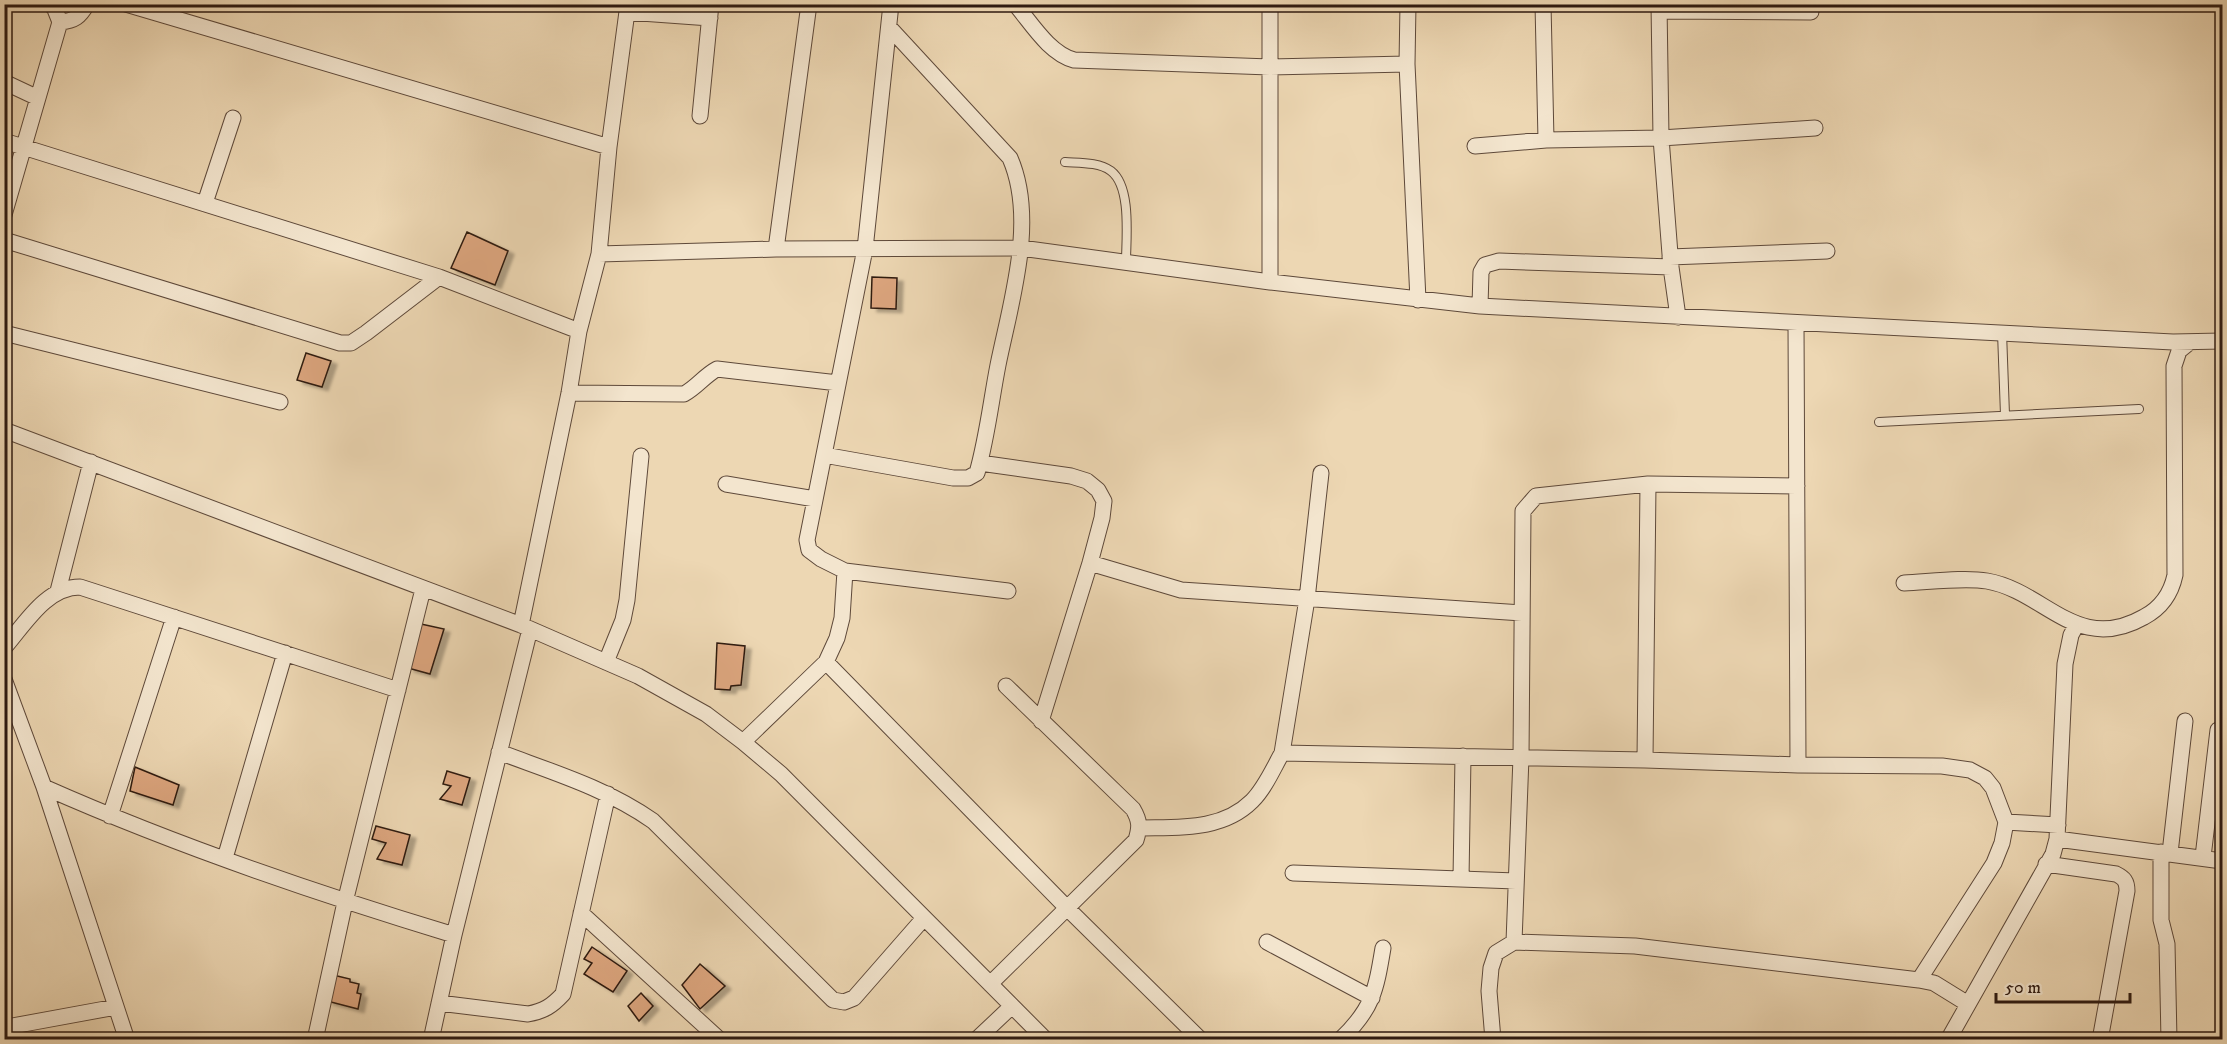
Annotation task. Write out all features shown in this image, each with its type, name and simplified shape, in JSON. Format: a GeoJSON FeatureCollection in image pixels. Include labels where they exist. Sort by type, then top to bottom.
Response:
{"type":"FeatureCollection","features":[{"type":"Feature","properties":{"kind":"street"},"geometry":{"type":"LineString","coordinates":[[4,215],[60,22],[54,7],[49,4]]}},
{"type":"Feature","properties":{"kind":"street"},"geometry":{"type":"LineString","coordinates":[[60,22],[73,21],[82,13],[87,4]]}},
{"type":"Feature","properties":{"kind":"street"},"geometry":{"type":"LineString","coordinates":[[126,4],[609,147]]}},
{"type":"Feature","properties":{"kind":"street"},"geometry":{"type":"LineString","coordinates":[[776,249],[809,4]]}},
{"type":"Feature","properties":{"kind":"street"},"geometry":{"type":"LineString","coordinates":[[891,4],[865,249],[807,540],[809,550],[845,571],[1008,591]]}},
{"type":"Feature","properties":{"kind":"street"},"geometry":{"type":"LineString","coordinates":[[1015,4],[1055,50],[1063,57],[1074,60],[1270,67],[1407,64]]}},
{"type":"Feature","properties":{"kind":"street"},"geometry":{"type":"LineString","coordinates":[[1270,4],[1270,282]]}},
{"type":"Feature","properties":{"kind":"street"},"geometry":{"type":"LineString","coordinates":[[1408,4],[1407,64],[1418,300]]}},
{"type":"Feature","properties":{"kind":"street"},"geometry":{"type":"LineString","coordinates":[[1543,4],[1546,140]]}},
{"type":"Feature","properties":{"kind":"street"},"geometry":{"type":"LineString","coordinates":[[431,1040],[499,752],[525,627],[579,331],[599,254],[609,147],[628,8],[710,11],[700,116]]}},
{"type":"Feature","properties":{"kind":"street"},"geometry":{"type":"LineString","coordinates":[[1678,317],[1661,138],[1659,8],[1811,12]]}},
{"type":"Feature","properties":{"kind":"street"},"geometry":{"type":"LineString","coordinates":[[824,455],[953,478],[968,478],[977,473],[1021,248],[1020,198],[1017,175],[1010,158],[889,27]]}},
{"type":"Feature","properties":{"kind":"street"},"geometry":{"type":"LineString","coordinates":[[4,82],[38,98]]}},
{"type":"Feature","properties":{"kind":"street"},"geometry":{"type":"LineString","coordinates":[[205,203],[234,118]]}},
{"type":"Feature","properties":{"kind":"street"},"geometry":{"type":"LineString","coordinates":[[1475,146],[1546,140],[1661,138],[1815,128]]}},
{"type":"Feature","properties":{"kind":"street"},"geometry":{"type":"LineString","coordinates":[[4,141],[440,277],[579,331]]}},
{"type":"Feature","properties":{"kind":"street"},"geometry":{"type":"LineString","coordinates":[[4,240],[340,343],[351,343],[440,277]]}},
{"type":"Feature","properties":{"kind":"street"},"geometry":{"type":"LineString","coordinates":[[599,254],[776,249],[1021,248],[1270,282],[1480,306],[2151,341],[2223,341]]}},
{"type":"Feature","properties":{"kind":"street"},"geometry":{"type":"LineString","coordinates":[[1480,306],[1481,272],[1485,265],[1499,261],[1671,262],[1827,251]]}},
{"type":"Feature","properties":{"kind":"street"},"geometry":{"type":"LineString","coordinates":[[1796,323],[1798,765]]}},
{"type":"Feature","properties":{"kind":"street"},"geometry":{"type":"LineString","coordinates":[[4,333],[280,402]]}},
{"type":"Feature","properties":{"kind":"street"},"geometry":{"type":"LineString","coordinates":[[1904,583],[1986,580],[2072,622],[2102,630],[2136,621],[2148,615],[2169,596],[2175,575],[2174,366],[2179,351],[2190,342]]}},
{"type":"Feature","properties":{"kind":"street"},"geometry":{"type":"LineString","coordinates":[[569,393],[684,394],[696,387],[706,375],[717,369],[838,383]]}},
{"type":"Feature","properties":{"kind":"street"},"geometry":{"type":"LineString","coordinates":[[4,429],[525,627],[638,676],[706,714],[781,774],[1046,1040]]}},
{"type":"Feature","properties":{"kind":"street"},"geometry":{"type":"LineString","coordinates":[[606,662],[623,620],[627,600],[641,456]]}},
{"type":"Feature","properties":{"kind":"street"},"geometry":{"type":"LineString","coordinates":[[58,591],[91,462]]}},
{"type":"Feature","properties":{"kind":"street"},"geometry":{"type":"LineString","coordinates":[[980,463],[1071,476],[1087,481],[1098,490],[1104,501],[1090,563],[1041,721]]}},
{"type":"Feature","properties":{"kind":"street"},"geometry":{"type":"LineString","coordinates":[[1140,828],[1213,823],[1236,814],[1253,800],[1282,753],[1307,599],[1321,473]]}},
{"type":"Feature","properties":{"kind":"street"},"geometry":{"type":"LineString","coordinates":[[726,484],[815,499]]}},
{"type":"Feature","properties":{"kind":"street"},"geometry":{"type":"LineString","coordinates":[[1514,942],[1521,758],[1523,511],[1536,496],[1648,484],[1797,486]]}},
{"type":"Feature","properties":{"kind":"street"},"geometry":{"type":"LineString","coordinates":[[1645,760],[1648,484]]}},
{"type":"Feature","properties":{"kind":"street"},"geometry":{"type":"LineString","coordinates":[[1090,563],[1181,590],[1522,613]]}},
{"type":"Feature","properties":{"kind":"street"},"geometry":{"type":"LineString","coordinates":[[743,742],[826,662],[837,638],[842,618],[845,571]]}},
{"type":"Feature","properties":{"kind":"street"},"geometry":{"type":"LineString","coordinates":[[4,648],[45,601],[58,591],[69,587],[80,587],[398,690]]}},
{"type":"Feature","properties":{"kind":"street"},"geometry":{"type":"LineString","coordinates":[[315,1040],[345,902],[423,589]]}},
{"type":"Feature","properties":{"kind":"street"},"geometry":{"type":"LineString","coordinates":[[110,816],[174,617]]}},
{"type":"Feature","properties":{"kind":"street"},"geometry":{"type":"LineString","coordinates":[[1948,1040],[1964,1002],[2053,854],[2065,664],[2072,622]]}},
{"type":"Feature","properties":{"kind":"street"},"geometry":{"type":"LineString","coordinates":[[225,858],[285,653]]}},
{"type":"Feature","properties":{"kind":"street"},"geometry":{"type":"LineString","coordinates":[[826,662],[1067,908],[1201,1040]]}},
{"type":"Feature","properties":{"kind":"street"},"geometry":{"type":"LineString","coordinates":[[4,679],[44,787],[127,1040]]}},
{"type":"Feature","properties":{"kind":"street"},"geometry":{"type":"LineString","coordinates":[[990,984],[1136,840],[1140,828],[1139,819],[1132,809],[1005,686]]}},
{"type":"Feature","properties":{"kind":"street"},"geometry":{"type":"LineString","coordinates":[[2169,1040],[2167,944],[2161,920],[2166,852],[2185,721]]}},
{"type":"Feature","properties":{"kind":"street"},"geometry":{"type":"LineString","coordinates":[[2203,857],[2218,730]]}},
{"type":"Feature","properties":{"kind":"street"},"geometry":{"type":"LineString","coordinates":[[499,752],[608,794],[630,805],[652,821],[833,1000],[844,1002],[854,998],[924,918]]}},
{"type":"Feature","properties":{"kind":"street"},"geometry":{"type":"LineString","coordinates":[[1282,753],[1798,765],[1942,766],[1970,770],[1985,778],[1993,788],[2006,822],[2002,843],[1994,863],[1919,980]]}},
{"type":"Feature","properties":{"kind":"street"},"geometry":{"type":"LineString","coordinates":[[1461,879],[1462,756]]}},
{"type":"Feature","properties":{"kind":"street"},"geometry":{"type":"LineString","coordinates":[[44,787],[110,816],[345,902],[454,935]]}},
{"type":"Feature","properties":{"kind":"street"},"geometry":{"type":"LineString","coordinates":[[439,1003],[528,1014],[554,1005],[563,994],[608,794]]}},
{"type":"Feature","properties":{"kind":"street"},"geometry":{"type":"LineString","coordinates":[[2006,822],[2031,824],[2166,852],[2223,861]]}},
{"type":"Feature","properties":{"kind":"street"},"geometry":{"type":"LineString","coordinates":[[2046,864],[2116,874],[2123,877],[2127,884],[2100,1040]]}},
{"type":"Feature","properties":{"kind":"street"},"geometry":{"type":"LineString","coordinates":[[1293,873],[1516,881]]}},
{"type":"Feature","properties":{"kind":"street"},"geometry":{"type":"LineString","coordinates":[[581,913],[720,1040]]}},
{"type":"Feature","properties":{"kind":"street"},"geometry":{"type":"LineString","coordinates":[[1268,942],[1372,998]]}},
{"type":"Feature","properties":{"kind":"street"},"geometry":{"type":"LineString","coordinates":[[1493,1040],[1489,991],[1491,968],[1496,953],[1514,942],[1635,946],[1919,980],[1934,983],[1964,1002]]}},
{"type":"Feature","properties":{"kind":"street"},"geometry":{"type":"LineString","coordinates":[[1340,1040],[1357,1024],[1372,998],[1383,948]]}},
{"type":"Feature","properties":{"kind":"street"},"geometry":{"type":"LineString","coordinates":[[976,1040],[1012,1006]]}},
{"type":"Feature","properties":{"kind":"street"},"geometry":{"type":"LineString","coordinates":[[7,1027],[116,1007]]}},
{"type":"Feature","properties":{"kind":"lane"},"geometry":{"type":"LineString","coordinates":[[1065,162],[1094,164],[1112,171],[1122,187],[1125,201],[1126,262]]}},
{"type":"Feature","properties":{"kind":"lane"},"geometry":{"type":"LineString","coordinates":[[2002,332],[2005,416]]}},
{"type":"Feature","properties":{"kind":"lane"},"geometry":{"type":"LineString","coordinates":[[1880,422],[2139,409]]}},
{"type":"Feature","properties":{"kind":"building"},"geometry":{"type":"Polygon","coordinates":[[[467,232],[508,251],[495,285],[451,268],[467,232]]]}},
{"type":"Feature","properties":{"kind":"building"},"geometry":{"type":"Polygon","coordinates":[[[872,277],[897,278],[896,309],[871,308],[872,277]]]}},
{"type":"Feature","properties":{"kind":"building"},"geometry":{"type":"Polygon","coordinates":[[[306,353],[331,361],[322,387],[297,380],[306,353]]]}},
{"type":"Feature","properties":{"kind":"building"},"geometry":{"type":"Polygon","coordinates":[[[421,624],[444,629],[430,674],[408,668],[421,624]]]}},
{"type":"Feature","properties":{"kind":"building"},"geometry":{"type":"Polygon","coordinates":[[[717,643],[745,646],[741,685],[731,686],[730,690],[715,689],[717,643]]]}},
{"type":"Feature","properties":{"kind":"building"},"geometry":{"type":"Polygon","coordinates":[[[135,767],[179,785],[173,805],[130,791],[135,767]]]}},
{"type":"Feature","properties":{"kind":"building"},"geometry":{"type":"Polygon","coordinates":[[[447,771],[470,778],[462,805],[440,799],[451,786],[443,784],[447,771]]]}},
{"type":"Feature","properties":{"kind":"building"},"geometry":{"type":"Polygon","coordinates":[[[376,826],[410,835],[402,865],[377,859],[386,843],[372,839],[376,826]]]}},
{"type":"Feature","properties":{"kind":"building"},"geometry":{"type":"Polygon","coordinates":[[[592,947],[627,971],[613,992],[584,974],[592,963],[584,959],[592,947]]]}},
{"type":"Feature","properties":{"kind":"building"},"geometry":{"type":"Polygon","coordinates":[[[700,964],[725,986],[700,1009],[682,985],[700,964]]]}},
{"type":"Feature","properties":{"kind":"building"},"geometry":{"type":"Polygon","coordinates":[[[333,975],[359,984],[357,993],[361,994],[358,1009],[327,1001],[333,975]]]}},
{"type":"Feature","properties":{"kind":"building"},"geometry":{"type":"Polygon","coordinates":[[[641,993],[653,1006],[639,1021],[628,1006],[641,993]]]}}]}
